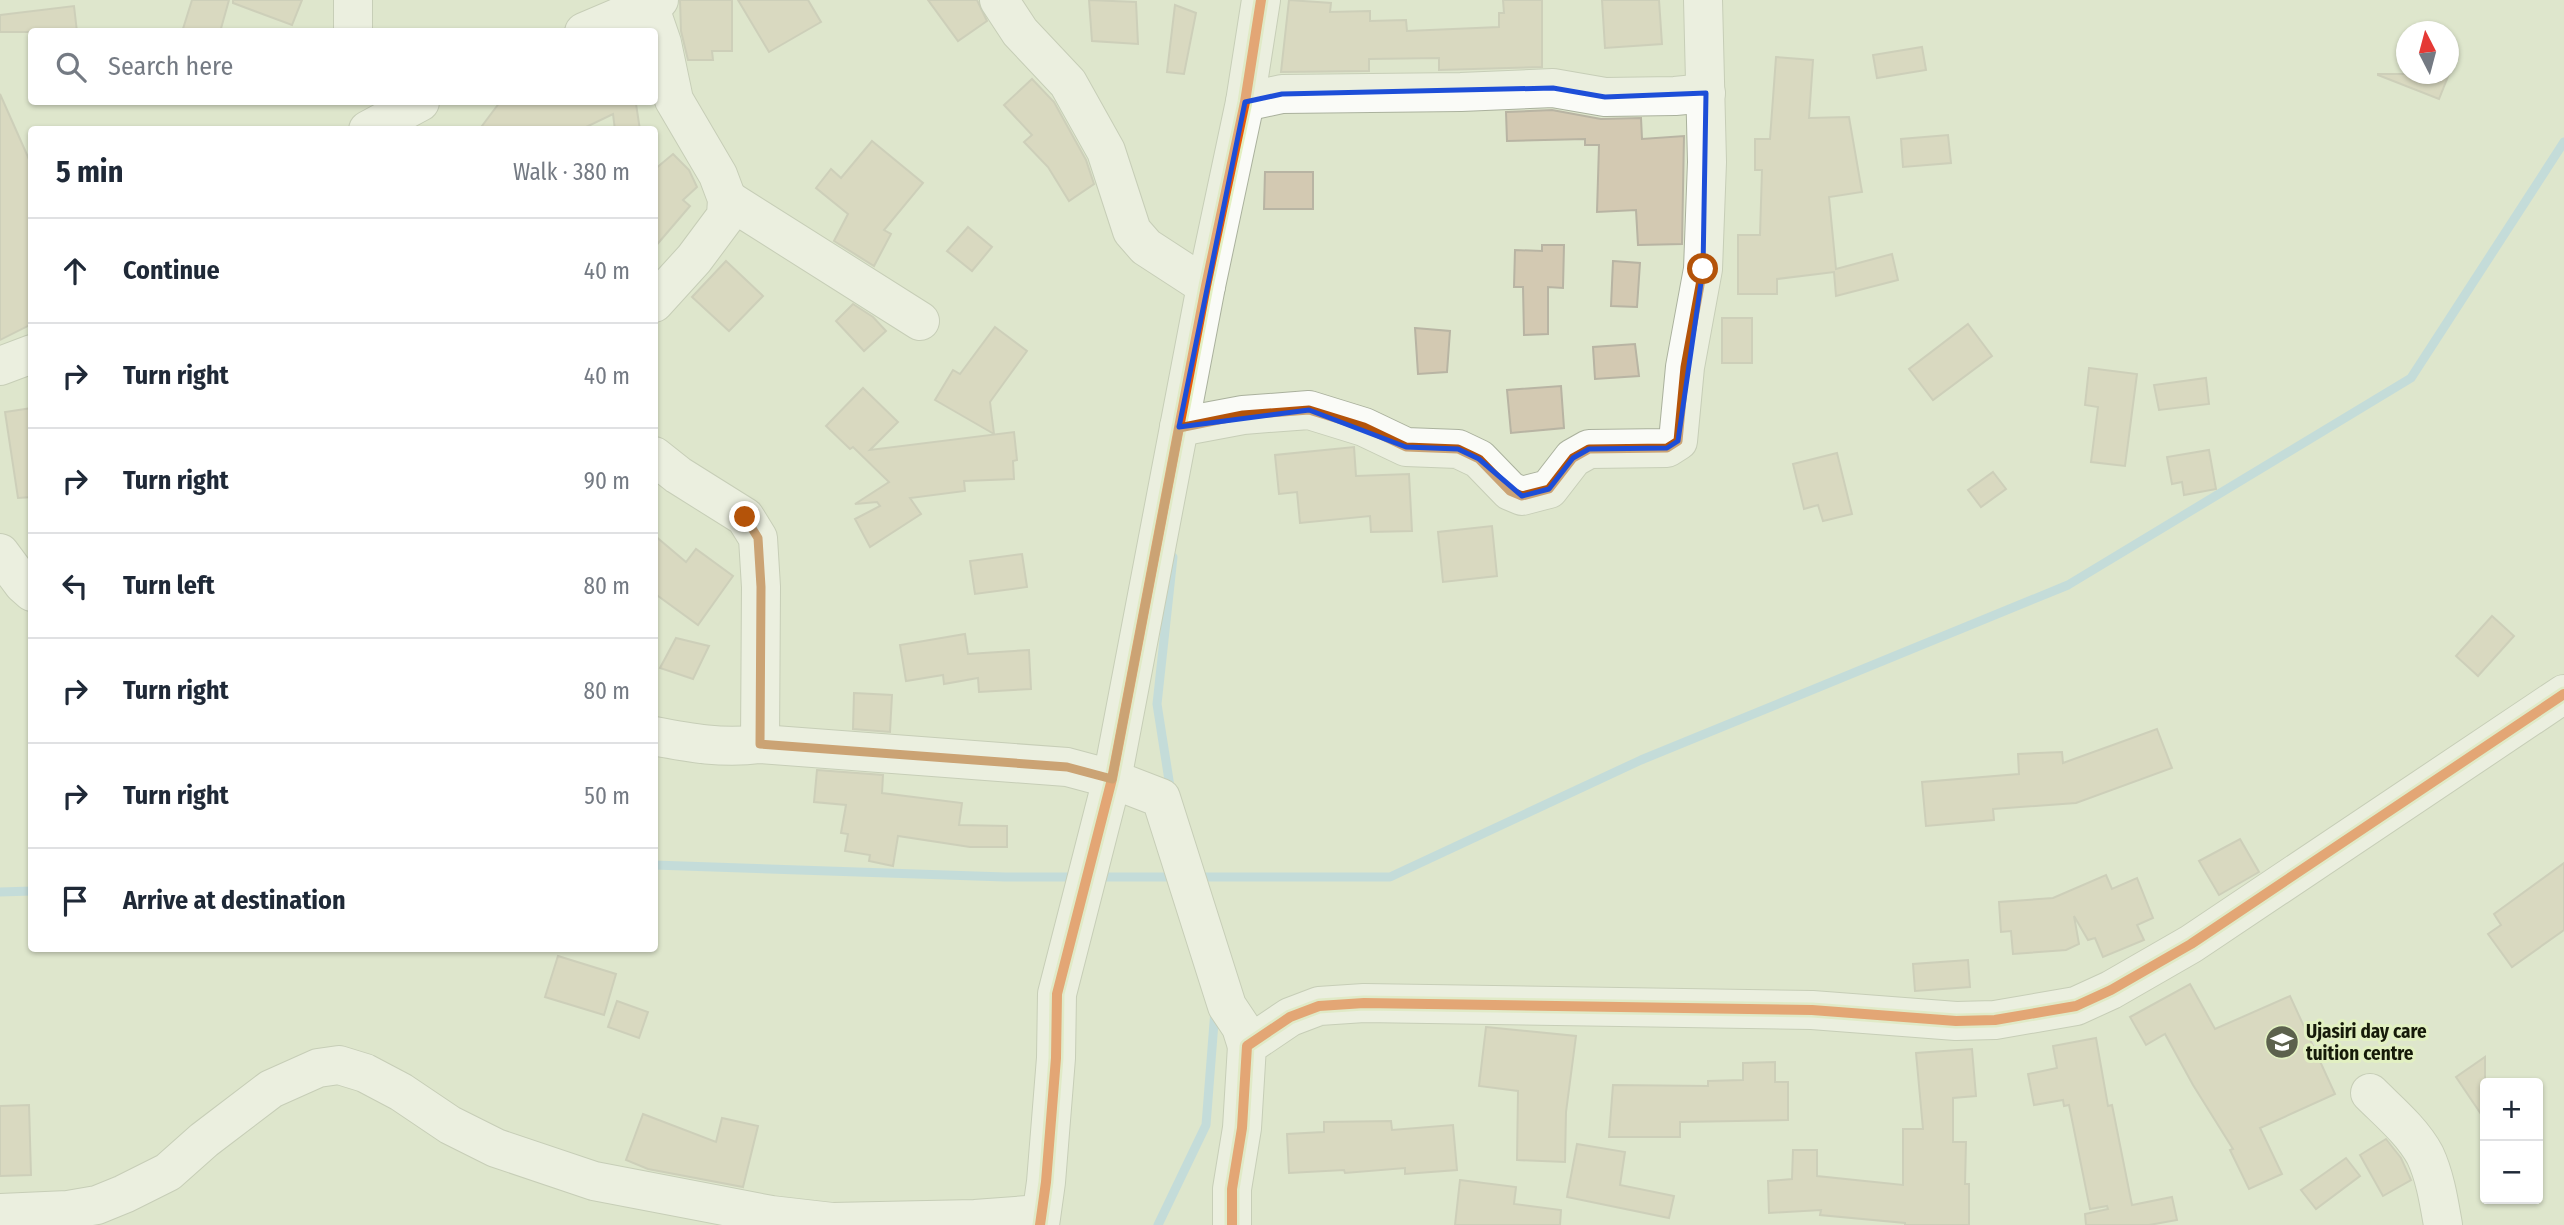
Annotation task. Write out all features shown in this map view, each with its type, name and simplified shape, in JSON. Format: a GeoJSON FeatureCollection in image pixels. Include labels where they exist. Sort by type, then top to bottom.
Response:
{"type":"FeatureCollection","features":[{"type":"Feature","properties":{"kind":"street"},"geometry":{"type":"LineString","coordinates":[[352,0],[353,28]]}},
{"type":"Feature","properties":{"kind":"street"},"geometry":{"type":"LineString","coordinates":[[999,0],[1020,32],[1068,83],[1107,151],[1132,231],[1146,247],[1206,286]]}},
{"type":"Feature","properties":{"kind":"street"},"geometry":{"type":"LineString","coordinates":[[0,1213],[88,1207],[124,1194],[167,1172],[271,1089],[318,1068],[338,1065],[365,1073],[401,1092],[450,1125],[496,1147],[594,1181],[771,1215],[832,1222],[1040,1219],[1046,1182],[1056,1058],[1057,994],[1112,779],[1206,286],[1245,102],[1261,0]]}},
{"type":"Feature","properties":{"kind":"street"},"geometry":{"type":"LineString","coordinates":[[1179,428],[1243,415],[1309,410],[1364,427],[1406,447],[1458,449],[1479,459],[1510,491],[1522,496],[1549,489],[1573,458],[1589,449],[1667,448],[1678,441],[1685,367],[1703,269],[1707,162],[1703,0]]}},
{"type":"Feature","properties":{"kind":"street"},"geometry":{"type":"LineString","coordinates":[[594,28],[654,3],[674,100],[718,175],[727,199],[726,216],[658,298]]}},
{"type":"Feature","properties":{"kind":"street"},"geometry":{"type":"LineString","coordinates":[[1245,102],[1282,94],[1411,94],[1553,88],[1605,97],[1706,93]]}},
{"type":"Feature","properties":{"kind":"street"},"geometry":{"type":"LineString","coordinates":[[367,120],[411,105]]}},
{"type":"Feature","properties":{"kind":"street"},"geometry":{"type":"LineString","coordinates":[[727,199],[920,321]]}},
{"type":"Feature","properties":{"kind":"street"},"geometry":{"type":"LineString","coordinates":[[0,366],[28,356]]}},
{"type":"Feature","properties":{"kind":"street"},"geometry":{"type":"LineString","coordinates":[[658,459],[678,475],[745,517],[758,538],[761,587],[760,744]]}},
{"type":"Feature","properties":{"kind":"street"},"geometry":{"type":"LineString","coordinates":[[0,553],[28,588]]}},
{"type":"Feature","properties":{"kind":"street"},"geometry":{"type":"LineString","coordinates":[[1247,1046],[1290,1017],[1319,1006],[1364,1003],[1812,1010],[1956,1021],[1995,1020],[2076,1006],[2191,944],[2564,694]]}},
{"type":"Feature","properties":{"kind":"street"},"geometry":{"type":"LineString","coordinates":[[658,737],[699,745],[739,747],[760,744],[1067,767],[1112,779],[1161,798],[1227,1006],[1241,1027],[1247,1046],[1242,1128],[1232,1189],[1232,1225]]}},
{"type":"Feature","properties":{"kind":"street"},"geometry":{"type":"LineString","coordinates":[[2370,1093],[2411,1135],[2427,1158],[2443,1225]]}},
{"type":"Feature","properties":{"kind":"highlighted area"},"geometry":{"type":"Polygon","coordinates":[[[1553,88],[1605,97],[1706,93],[1703,269],[1678,441],[1667,448],[1589,449],[1573,458],[1549,489],[1522,496],[1479,459],[1458,449],[1406,447],[1309,410],[1179,427],[1245,102],[1282,94],[1553,88]]]}},
{"type":"Feature","properties":{"kind":"building"},"geometry":{"type":"Polygon","coordinates":[[[192,0],[229,0],[221,28],[183,28],[192,0]]]}},
{"type":"Feature","properties":{"kind":"building"},"geometry":{"type":"Polygon","coordinates":[[[233,0],[302,0],[292,25],[233,3],[233,0]]]}},
{"type":"Feature","properties":{"kind":"building"},"geometry":{"type":"Polygon","coordinates":[[[680,0],[732,0],[732,51],[712,51],[713,60],[688,60],[681,31],[680,0]]]}},
{"type":"Feature","properties":{"kind":"building"},"geometry":{"type":"Polygon","coordinates":[[[738,0],[808,0],[821,22],[769,52],[738,0]]]}},
{"type":"Feature","properties":{"kind":"building"},"geometry":{"type":"Polygon","coordinates":[[[928,0],[977,0],[987,21],[958,41],[928,0]]]}},
{"type":"Feature","properties":{"kind":"building"},"geometry":{"type":"Polygon","coordinates":[[[1089,0],[1136,2],[1138,44],[1092,41],[1089,0]]]}},
{"type":"Feature","properties":{"kind":"building"},"geometry":{"type":"Polygon","coordinates":[[[1289,0],[1331,3],[1330,12],[1370,11],[1370,21],[1406,20],[1407,31],[1499,27],[1499,13],[1504,13],[1503,0],[1542,0],[1542,67],[1439,70],[1439,58],[1369,59],[1369,71],[1281,72],[1289,0]]]}},
{"type":"Feature","properties":{"kind":"building"},"geometry":{"type":"Polygon","coordinates":[[[1602,0],[1659,0],[1662,44],[1605,48],[1602,0]]]}},
{"type":"Feature","properties":{"kind":"building"},"geometry":{"type":"Polygon","coordinates":[[[1175,5],[1196,13],[1184,74],[1167,72],[1175,5]]]}},
{"type":"Feature","properties":{"kind":"building"},"geometry":{"type":"Polygon","coordinates":[[[74,6],[77,28],[28,28],[28,32],[0,32],[0,15],[74,6]]]}},
{"type":"Feature","properties":{"kind":"building"},"geometry":{"type":"Polygon","coordinates":[[[1922,47],[1926,70],[1877,78],[1873,55],[1922,47]]]}},
{"type":"Feature","properties":{"kind":"building"},"geometry":{"type":"Polygon","coordinates":[[[1776,57],[1813,60],[1809,118],[1849,117],[1862,192],[1829,197],[1836,269],[1892,254],[1898,280],[1836,296],[1834,272],[1777,279],[1777,294],[1738,294],[1738,235],[1760,235],[1762,170],[1755,170],[1755,139],[1770,139],[1776,57]]]}},
{"type":"Feature","properties":{"kind":"building"},"geometry":{"type":"Polygon","coordinates":[[[2396,74],[2396,82],[2378,75],[2396,74]]]}},
{"type":"Feature","properties":{"kind":"building"},"geometry":{"type":"Polygon","coordinates":[[[1032,79],[1054,102],[1086,160],[1094,184],[1069,201],[1048,167],[1024,142],[1032,135],[1004,105],[1032,79]]]}},
{"type":"Feature","properties":{"kind":"building"},"geometry":{"type":"Polygon","coordinates":[[[2401,84],[2445,84],[2439,99],[2401,84]]]}},
{"type":"Feature","properties":{"kind":"building"},"geometry":{"type":"Polygon","coordinates":[[[0,94],[28,157],[28,326],[0,340],[0,94]]]}},
{"type":"Feature","properties":{"kind":"building"},"geometry":{"type":"Polygon","coordinates":[[[498,105],[636,105],[639,126],[614,126],[613,114],[588,126],[482,126],[498,105]]]}},
{"type":"Feature","properties":{"kind":"building"},"geometry":{"type":"Polygon","coordinates":[[[1552,110],[1601,119],[1641,118],[1642,139],[1684,136],[1682,244],[1638,245],[1636,210],[1597,212],[1599,145],[1585,145],[1585,139],[1507,141],[1506,112],[1552,110]]]}},
{"type":"Feature","properties":{"kind":"building"},"geometry":{"type":"Polygon","coordinates":[[[1948,135],[1951,163],[1903,167],[1901,139],[1948,135]]]}},
{"type":"Feature","properties":{"kind":"building"},"geometry":{"type":"Polygon","coordinates":[[[872,141],[923,183],[884,230],[891,234],[874,266],[834,241],[848,214],[816,188],[831,169],[841,178],[872,141]]]}},
{"type":"Feature","properties":{"kind":"building"},"geometry":{"type":"Polygon","coordinates":[[[673,154],[689,170],[697,187],[683,200],[690,206],[658,243],[658,167],[673,154]]]}},
{"type":"Feature","properties":{"kind":"building"},"geometry":{"type":"Polygon","coordinates":[[[1265,172],[1313,172],[1313,209],[1264,209],[1265,172]]]}},
{"type":"Feature","properties":{"kind":"building"},"geometry":{"type":"Polygon","coordinates":[[[968,227],[992,247],[972,271],[947,251],[968,227]]]}},
{"type":"Feature","properties":{"kind":"building"},"geometry":{"type":"Polygon","coordinates":[[[1542,245],[1564,245],[1563,288],[1548,287],[1548,334],[1524,335],[1523,287],[1514,287],[1515,250],[1542,251],[1542,245]]]}},
{"type":"Feature","properties":{"kind":"building"},"geometry":{"type":"Polygon","coordinates":[[[726,261],[763,296],[729,331],[692,297],[726,261]]]}},
{"type":"Feature","properties":{"kind":"building"},"geometry":{"type":"Polygon","coordinates":[[[1613,261],[1640,263],[1637,307],[1611,306],[1613,261]]]}},
{"type":"Feature","properties":{"kind":"building"},"geometry":{"type":"Polygon","coordinates":[[[853,304],[873,317],[886,331],[864,351],[836,321],[853,304]]]}},
{"type":"Feature","properties":{"kind":"building"},"geometry":{"type":"Polygon","coordinates":[[[1722,318],[1752,318],[1752,363],[1722,363],[1722,318]]]}},
{"type":"Feature","properties":{"kind":"building"},"geometry":{"type":"Polygon","coordinates":[[[1968,324],[1992,356],[1933,400],[1909,369],[1968,324]]]}},
{"type":"Feature","properties":{"kind":"building"},"geometry":{"type":"Polygon","coordinates":[[[995,327],[1027,351],[990,402],[994,434],[935,400],[953,370],[960,374],[995,327]]]}},
{"type":"Feature","properties":{"kind":"building"},"geometry":{"type":"Polygon","coordinates":[[[1415,328],[1450,331],[1447,372],[1418,374],[1415,328]]]}},
{"type":"Feature","properties":{"kind":"building"},"geometry":{"type":"Polygon","coordinates":[[[1635,344],[1639,376],[1595,379],[1593,347],[1635,344]]]}},
{"type":"Feature","properties":{"kind":"building"},"geometry":{"type":"Polygon","coordinates":[[[2089,368],[2137,374],[2125,466],[2091,462],[2098,407],[2085,405],[2089,368]]]}},
{"type":"Feature","properties":{"kind":"building"},"geometry":{"type":"Polygon","coordinates":[[[2206,378],[2209,404],[2159,410],[2154,385],[2206,378]]]}},
{"type":"Feature","properties":{"kind":"building"},"geometry":{"type":"Polygon","coordinates":[[[1561,386],[1564,428],[1511,433],[1507,390],[1561,386]]]}},
{"type":"Feature","properties":{"kind":"building"},"geometry":{"type":"Polygon","coordinates":[[[863,388],[898,422],[870,450],[1014,432],[1017,460],[1013,461],[1014,479],[964,481],[965,491],[910,498],[921,514],[870,547],[855,519],[880,506],[877,502],[855,504],[889,482],[853,447],[850,449],[826,426],[863,388]]]}},
{"type":"Feature","properties":{"kind":"building"},"geometry":{"type":"Polygon","coordinates":[[[28,409],[28,497],[18,498],[5,412],[28,409]]]}},
{"type":"Feature","properties":{"kind":"building"},"geometry":{"type":"Polygon","coordinates":[[[1354,447],[1356,476],[1409,474],[1412,531],[1371,532],[1370,516],[1300,523],[1297,492],[1279,494],[1275,455],[1354,447]]]}},
{"type":"Feature","properties":{"kind":"building"},"geometry":{"type":"Polygon","coordinates":[[[2209,450],[2216,489],[2184,495],[2182,482],[2172,484],[2167,457],[2209,450]]]}},
{"type":"Feature","properties":{"kind":"building"},"geometry":{"type":"Polygon","coordinates":[[[1837,453],[1852,514],[1823,521],[1818,505],[1804,509],[1793,464],[1837,453]]]}},
{"type":"Feature","properties":{"kind":"building"},"geometry":{"type":"Polygon","coordinates":[[[1993,472],[2006,489],[1981,507],[1968,490],[1993,472]]]}},
{"type":"Feature","properties":{"kind":"building"},"geometry":{"type":"Polygon","coordinates":[[[1492,526],[1497,576],[1443,582],[1438,532],[1492,526]]]}},
{"type":"Feature","properties":{"kind":"building"},"geometry":{"type":"Polygon","coordinates":[[[658,538],[686,562],[696,549],[733,576],[698,625],[658,596],[658,538]]]}},
{"type":"Feature","properties":{"kind":"building"},"geometry":{"type":"Polygon","coordinates":[[[1022,554],[1027,587],[975,594],[970,561],[1022,554]]]}},
{"type":"Feature","properties":{"kind":"building"},"geometry":{"type":"Polygon","coordinates":[[[2492,616],[2514,636],[2478,676],[2456,656],[2492,616]]]}},
{"type":"Feature","properties":{"kind":"building"},"geometry":{"type":"Polygon","coordinates":[[[965,634],[968,654],[1029,650],[1031,689],[979,692],[978,678],[944,684],[943,675],[906,681],[900,645],[965,634]]]}},
{"type":"Feature","properties":{"kind":"building"},"geometry":{"type":"Polygon","coordinates":[[[676,638],[709,646],[693,679],[660,668],[676,638]]]}},
{"type":"Feature","properties":{"kind":"building"},"geometry":{"type":"Polygon","coordinates":[[[854,693],[892,695],[890,732],[853,729],[854,693]]]}},
{"type":"Feature","properties":{"kind":"building"},"geometry":{"type":"Polygon","coordinates":[[[2157,729],[2172,768],[2076,803],[1993,809],[1994,820],[1926,826],[1922,782],[2019,774],[2018,754],[2062,752],[2063,763],[2157,729]]]}},
{"type":"Feature","properties":{"kind":"building"},"geometry":{"type":"Polygon","coordinates":[[[817,770],[883,775],[882,793],[962,803],[959,825],[1007,826],[1007,847],[970,847],[898,836],[893,866],[869,861],[870,855],[845,851],[848,834],[841,833],[846,805],[814,802],[817,770]]]}},
{"type":"Feature","properties":{"kind":"building"},"geometry":{"type":"Polygon","coordinates":[[[2240,839],[2259,872],[2219,895],[2199,861],[2240,839]]]}},
{"type":"Feature","properties":{"kind":"building"},"geometry":{"type":"Polygon","coordinates":[[[2564,863],[2564,930],[2512,967],[2488,934],[2501,925],[2494,914],[2564,863]]]}},
{"type":"Feature","properties":{"kind":"building"},"geometry":{"type":"Polygon","coordinates":[[[2106,875],[2112,889],[2137,878],[2153,918],[2137,925],[2144,940],[2103,957],[2095,938],[2088,940],[2074,916],[2079,944],[2066,950],[2013,954],[2011,931],[2001,932],[1999,902],[2053,898],[2106,875]]]}},
{"type":"Feature","properties":{"kind":"building"},"geometry":{"type":"Polygon","coordinates":[[[558,956],[616,974],[604,1015],[545,997],[558,956]]]}},
{"type":"Feature","properties":{"kind":"building"},"geometry":{"type":"Polygon","coordinates":[[[1968,960],[1970,987],[1915,991],[1913,964],[1968,960]]]}},
{"type":"Feature","properties":{"kind":"building"},"geometry":{"type":"Polygon","coordinates":[[[2190,984],[2215,1029],[2290,996],[2335,1094],[2260,1128],[2282,1174],[2249,1189],[2230,1150],[2233,1149],[2165,1034],[2146,1045],[2130,1017],[2190,984]]]}},
{"type":"Feature","properties":{"kind":"building"},"geometry":{"type":"Polygon","coordinates":[[[617,1001],[648,1012],[639,1038],[608,1027],[617,1001]]]}},
{"type":"Feature","properties":{"kind":"building"},"geometry":{"type":"Polygon","coordinates":[[[1486,1027],[1576,1036],[1566,1112],[1565,1162],[1517,1160],[1518,1091],[1479,1086],[1486,1027]]]}},
{"type":"Feature","properties":{"kind":"building"},"geometry":{"type":"Polygon","coordinates":[[[2096,1038],[2108,1106],[2112,1105],[2132,1205],[2172,1197],[2177,1220],[2149,1225],[2086,1225],[2085,1214],[2108,1209],[2107,1206],[2090,1209],[2069,1105],[2064,1106],[2063,1100],[2034,1105],[2028,1074],[2057,1068],[2053,1046],[2096,1038]]]}},
{"type":"Feature","properties":{"kind":"building"},"geometry":{"type":"Polygon","coordinates":[[[1972,1049],[1976,1096],[1953,1098],[1953,1142],[1966,1142],[1965,1184],[1969,1184],[1969,1225],[1905,1225],[1820,1215],[1821,1210],[1769,1213],[1768,1181],[1792,1179],[1793,1150],[1817,1150],[1817,1176],[1903,1185],[1903,1129],[1923,1129],[1916,1053],[1972,1049]]]}},
{"type":"Feature","properties":{"kind":"building"},"geometry":{"type":"Polygon","coordinates":[[[2485,1057],[2485,1078],[2480,1078],[2480,1113],[2456,1077],[2485,1057]]]}},
{"type":"Feature","properties":{"kind":"building"},"geometry":{"type":"Polygon","coordinates":[[[1775,1062],[1775,1082],[1788,1082],[1788,1120],[1680,1122],[1680,1137],[1609,1137],[1613,1085],[1708,1086],[1708,1081],[1743,1080],[1743,1063],[1775,1062]]]}},
{"type":"Feature","properties":{"kind":"building"},"geometry":{"type":"Polygon","coordinates":[[[29,1105],[31,1175],[0,1176],[0,1106],[29,1105]]]}},
{"type":"Feature","properties":{"kind":"building"},"geometry":{"type":"Polygon","coordinates":[[[643,1114],[716,1142],[722,1118],[758,1126],[743,1187],[648,1169],[626,1160],[643,1114]]]}},
{"type":"Feature","properties":{"kind":"building"},"geometry":{"type":"Polygon","coordinates":[[[1391,1121],[1392,1130],[1453,1125],[1457,1170],[1405,1174],[1405,1168],[1345,1173],[1344,1170],[1289,1173],[1287,1134],[1324,1132],[1324,1122],[1391,1121]]]}},
{"type":"Feature","properties":{"kind":"building"},"geometry":{"type":"Polygon","coordinates":[[[2386,1139],[2401,1158],[2411,1180],[2383,1196],[2360,1155],[2386,1139]]]}},
{"type":"Feature","properties":{"kind":"building"},"geometry":{"type":"Polygon","coordinates":[[[1577,1144],[1625,1152],[1620,1185],[1674,1196],[1669,1218],[1567,1197],[1577,1144]]]}},
{"type":"Feature","properties":{"kind":"building"},"geometry":{"type":"Polygon","coordinates":[[[2346,1158],[2360,1176],[2316,1209],[2301,1190],[2346,1158]]]}},
{"type":"Feature","properties":{"kind":"building"},"geometry":{"type":"Polygon","coordinates":[[[1460,1180],[1516,1187],[1514,1204],[1561,1210],[1560,1225],[1455,1225],[1460,1180]]]}},
{"type":"Feature","properties":{"kind":"waterway"},"geometry":{"type":"LineString","coordinates":[[1195,877],[1390,877],[1641,760],[2068,585],[2411,378],[2564,142]]}},
{"type":"Feature","properties":{"kind":"waterway"},"geometry":{"type":"LineString","coordinates":[[1171,793],[1157,704],[1173,557]]}},
{"type":"Feature","properties":{"kind":"waterway"},"geometry":{"type":"LineString","coordinates":[[658,865],[1076,877]]}},
{"type":"Feature","properties":{"kind":"waterway"},"geometry":{"type":"LineString","coordinates":[[1097,877],[1178,877]]}},
{"type":"Feature","properties":{"kind":"waterway"},"geometry":{"type":"LineString","coordinates":[[0,892],[28,891]]}},
{"type":"Feature","properties":{"kind":"waterway"},"geometry":{"type":"LineString","coordinates":[[1158,1225],[1206,1125],[1215,1010]]}},
{"type":"Feature","properties":{"kind":"cycle path"},"geometry":{"type":"LineString","coordinates":[[1040,1225],[1056,1058],[1057,994],[1112,779],[1206,286],[1245,102],[1261,0]]}},
{"type":"Feature","properties":{"kind":"cycle path"},"geometry":{"type":"LineString","coordinates":[[1232,1225],[1232,1189],[1242,1128],[1247,1046],[1290,1017],[1319,1006],[1364,1003],[1812,1010],[1956,1021],[1995,1020],[2076,1006],[2111,990],[2191,944],[2564,694]]}},
{"type":"Feature","properties":{"kind":"place","name":"Ujasiri day care tuition centre"},"geometry":{"type":"Point","coordinates":[2282,1042]}},
{"type":"Feature","properties":{"kind":"route"},"geometry":{"type":"LineString","coordinates":[[745,517],[758,538],[761,587],[760,744],[1067,767],[1112,779],[1179,428],[1243,415],[1309,410],[1364,427],[1406,447],[1458,449],[1479,459],[1510,491],[1522,496],[1549,489],[1573,458],[1589,449],[1667,448],[1678,441],[1685,367],[1703,269]]}}]}
